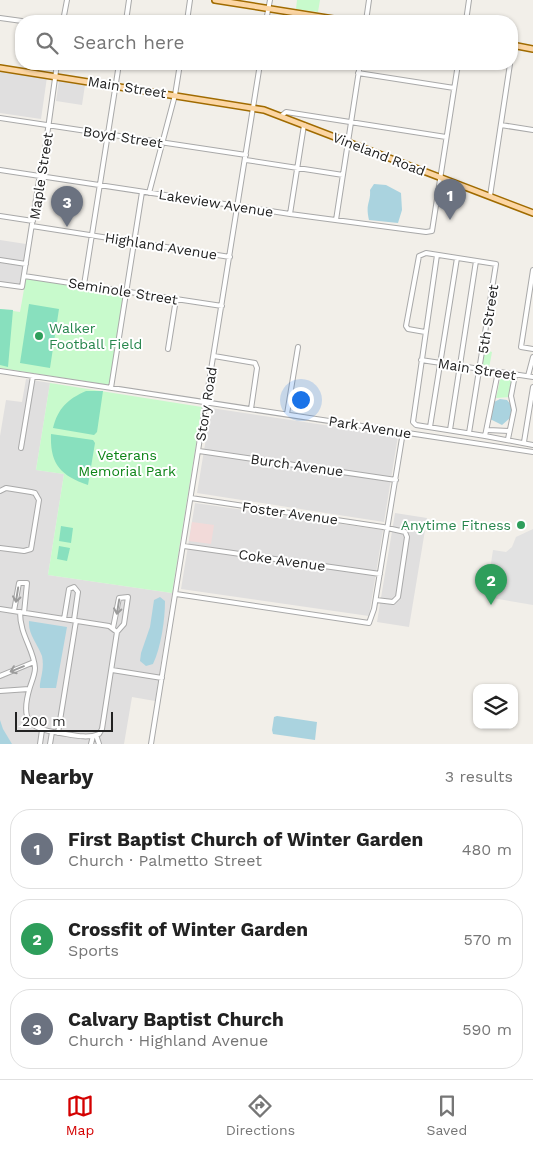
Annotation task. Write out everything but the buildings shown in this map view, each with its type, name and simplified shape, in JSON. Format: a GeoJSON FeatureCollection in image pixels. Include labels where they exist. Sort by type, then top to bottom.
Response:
{"type":"FeatureCollection","features":[{"type":"Feature","properties":{"kind":"main road"},"geometry":{"type":"LineString","coordinates":[[217,0],[303,15]]}},
{"type":"Feature","properties":{"kind":"main road"},"geometry":{"type":"LineString","coordinates":[[518,48],[533,49]]}},
{"type":"Feature","properties":{"kind":"main road","name":"Main Street"},"geometry":{"type":"LineString","coordinates":[[0,68],[253,107]]}},
{"type":"Feature","properties":{"kind":"main road","name":"Vineland Road"},"geometry":{"type":"LineString","coordinates":[[253,107],[533,213]]}},
{"type":"Feature","properties":{"kind":"street"},"geometry":{"type":"LineString","coordinates":[[65,15],[67,0]]}},
{"type":"Feature","properties":{"kind":"street"},"geometry":{"type":"LineString","coordinates":[[127,15],[129,0]]}},
{"type":"Feature","properties":{"kind":"street"},"geometry":{"type":"LineString","coordinates":[[188,15],[190,0]]}},
{"type":"Feature","properties":{"kind":"street"},"geometry":{"type":"LineString","coordinates":[[267,15],[270,0]]}},
{"type":"Feature","properties":{"kind":"street"},"geometry":{"type":"LineString","coordinates":[[367,15],[369,0]]}},
{"type":"Feature","properties":{"kind":"street"},"geometry":{"type":"LineString","coordinates":[[467,15],[469,0]]}},
{"type":"Feature","properties":{"kind":"street"},"geometry":{"type":"LineString","coordinates":[[0,18],[15,20]]}},
{"type":"Feature","properties":{"kind":"street","name":"Maple Street"},"geometry":{"type":"LineString","coordinates":[[0,284],[22,287],[56,70]]}},
{"type":"Feature","properties":{"kind":"street"},"geometry":{"type":"LineString","coordinates":[[84,285],[118,70]]}},
{"type":"Feature","properties":{"kind":"street"},"geometry":{"type":"LineString","coordinates":[[149,193],[176,95],[179,70]]}},
{"type":"Feature","properties":{"kind":"street","name":"Story Road"},"geometry":{"type":"LineString","coordinates":[[151,744],[259,70]]}},
{"type":"Feature","properties":{"kind":"street"},"geometry":{"type":"LineString","coordinates":[[336,220],[359,70]]}},
{"type":"Feature","properties":{"kind":"street"},"geometry":{"type":"LineString","coordinates":[[440,178],[457,70]]}},
{"type":"Feature","properties":{"kind":"street"},"geometry":{"type":"LineString","coordinates":[[490,196],[509,70]]}},
{"type":"Feature","properties":{"kind":"street"},"geometry":{"type":"LineString","coordinates":[[358,73],[454,88]]}},
{"type":"Feature","properties":{"kind":"street"},"geometry":{"type":"LineString","coordinates":[[281,116],[286,112],[446,137]]}},
{"type":"Feature","properties":{"kind":"street","name":"Boyd Street"},"geometry":{"type":"LineString","coordinates":[[0,118],[163,143],[343,175]]}},
{"type":"Feature","properties":{"kind":"street"},"geometry":{"type":"LineString","coordinates":[[290,214],[304,125]]}},
{"type":"Feature","properties":{"kind":"street"},"geometry":{"type":"LineString","coordinates":[[501,125],[533,130]]}},
{"type":"Feature","properties":{"kind":"street","name":"Lakeview Avenue"},"geometry":{"type":"LineString","coordinates":[[0,170],[419,233],[432,231],[440,178]]}},
{"type":"Feature","properties":{"kind":"street"},"geometry":{"type":"LineString","coordinates":[[111,388],[142,192]]}},
{"type":"Feature","properties":{"kind":"street","name":"Highland Avenue"},"geometry":{"type":"LineString","coordinates":[[0,216],[92,235],[230,257]]}},
{"type":"Feature","properties":{"kind":"street"},"geometry":{"type":"LineString","coordinates":[[425,332],[407,328],[406,326],[419,256],[426,253],[437,255],[412,420],[416,425],[524,442],[533,446]]}},
{"type":"Feature","properties":{"kind":"street","name":"5th Street"},"geometry":{"type":"LineString","coordinates":[[437,255],[496,264],[469,433]]}},
{"type":"Feature","properties":{"kind":"street"},"geometry":{"type":"LineString","coordinates":[[430,427],[457,258]]}},
{"type":"Feature","properties":{"kind":"street"},"geometry":{"type":"LineString","coordinates":[[0,260],[26,264]]}},
{"type":"Feature","properties":{"kind":"street"},"geometry":{"type":"LineString","coordinates":[[450,430],[476,261]]}},
{"type":"Feature","properties":{"kind":"street"},"geometry":{"type":"LineString","coordinates":[[533,270],[521,347],[533,349]]}},
{"type":"Feature","properties":{"kind":"street","name":"Seminole Street"},"geometry":{"type":"LineString","coordinates":[[24,276],[222,306]]}},
{"type":"Feature","properties":{"kind":"street"},"geometry":{"type":"LineString","coordinates":[[168,349],[176,299]]}},
{"type":"Feature","properties":{"kind":"street"},"geometry":{"type":"LineString","coordinates":[[288,414],[298,347]]}},
{"type":"Feature","properties":{"kind":"street"},"geometry":{"type":"LineString","coordinates":[[214,356],[255,363],[257,368],[251,409]]}},
{"type":"Feature","properties":{"kind":"street"},"geometry":{"type":"LineString","coordinates":[[531,377],[533,357]]}},
{"type":"Feature","properties":{"kind":"street","name":"Main Street"},"geometry":{"type":"LineString","coordinates":[[420,360],[531,377]]}},
{"type":"Feature","properties":{"kind":"street","name":"Park Avenue"},"geometry":{"type":"LineString","coordinates":[[0,370],[533,452]]}},
{"type":"Feature","properties":{"kind":"street"},"geometry":{"type":"LineString","coordinates":[[485,436],[488,430],[489,412],[498,372]]}},
{"type":"Feature","properties":{"kind":"street"},"geometry":{"type":"LineString","coordinates":[[508,440],[514,410],[511,396],[515,374]]}},
{"type":"Feature","properties":{"kind":"street"},"geometry":{"type":"LineString","coordinates":[[21,448],[33,376]]}},
{"type":"Feature","properties":{"kind":"street"},"geometry":{"type":"LineString","coordinates":[[524,442],[533,387]]}},
{"type":"Feature","properties":{"kind":"street"},"geometry":{"type":"LineString","coordinates":[[488,430],[509,431]]}},
{"type":"Feature","properties":{"kind":"street"},"geometry":{"type":"LineString","coordinates":[[176,594],[369,623],[376,600],[403,432]]}},
{"type":"Feature","properties":{"kind":"street","name":"Burch Avenue"},"geometry":{"type":"LineString","coordinates":[[199,451],[396,480]]}},
{"type":"Feature","properties":{"kind":"street"},"geometry":{"type":"LineString","coordinates":[[0,491],[6,488],[31,492],[35,494],[38,500],[30,549],[24,551],[0,548]]}},
{"type":"Feature","properties":{"kind":"street","name":"Foster Avenue"},"geometry":{"type":"LineString","coordinates":[[191,498],[388,528]]}},
{"type":"Feature","properties":{"kind":"street"},"geometry":{"type":"LineString","coordinates":[[376,600],[393,602],[398,596],[407,534],[388,528]]}},
{"type":"Feature","properties":{"kind":"street","name":"Coke Avenue"},"geometry":{"type":"LineString","coordinates":[[184,546],[380,574]]}},
{"type":"Feature","properties":{"kind":"street"},"geometry":{"type":"LineString","coordinates":[[14,611],[19,583],[27,583],[22,613],[23,635],[35,669],[29,689],[27,717],[31,724],[42,730],[52,732],[94,736]]}},
{"type":"Feature","properties":{"kind":"street"},"geometry":{"type":"LineString","coordinates":[[58,733],[75,621],[78,592],[74,587],[69,589],[64,619]]}},
{"type":"Feature","properties":{"kind":"street"},"geometry":{"type":"LineString","coordinates":[[91,744],[94,736],[102,729],[117,632],[124,624],[128,597],[119,598],[113,628]]}},
{"type":"Feature","properties":{"kind":"street"},"geometry":{"type":"LineString","coordinates":[[0,609],[113,628],[117,632]]}},
{"type":"Feature","properties":{"kind":"street"},"geometry":{"type":"LineString","coordinates":[[0,676],[34,662]]}},
{"type":"Feature","properties":{"kind":"street"},"geometry":{"type":"LineString","coordinates":[[112,670],[162,678]]}},
{"type":"Feature","properties":{"kind":"street"},"geometry":{"type":"LineString","coordinates":[[0,690],[29,689]]}},
{"type":"Feature","properties":{"kind":"street"},"geometry":{"type":"LineString","coordinates":[[40,744],[42,730]]}},
{"type":"Feature","properties":{"kind":"street"},"geometry":{"type":"LineString","coordinates":[[50,744],[52,732]]}},
{"type":"Feature","properties":{"kind":"street"},"geometry":{"type":"LineString","coordinates":[[94,736],[98,744]]}},
{"type":"Feature","properties":{"kind":"shaded area"},"geometry":{"type":"Polygon","coordinates":[[[0,70],[47,77],[41,119],[0,113],[0,70]]]}},
{"type":"Feature","properties":{"kind":"shaded area"},"geometry":{"type":"Polygon","coordinates":[[[59,80],[85,85],[82,105],[56,101],[59,80]]]}},
{"type":"Feature","properties":{"kind":"shaded area"},"geometry":{"type":"Polygon","coordinates":[[[0,240],[26,244],[20,285],[0,282],[0,240]]]}},
{"type":"Feature","properties":{"kind":"shaded area"},"geometry":{"type":"Polygon","coordinates":[[[26,379],[50,383],[36,470],[64,474],[48,575],[172,593],[155,701],[132,697],[124,744],[0,744],[0,436],[6,400],[22,402],[26,379]]]}},
{"type":"Feature","properties":{"kind":"shaded area"},"geometry":{"type":"Polygon","coordinates":[[[211,408],[398,436],[384,522],[197,493],[211,408]]]}},
{"type":"Feature","properties":{"kind":"shaded area"},"geometry":{"type":"Polygon","coordinates":[[[195,503],[383,530],[369,616],[181,589],[195,503]]]}},
{"type":"Feature","properties":{"kind":"shaded area"},"geometry":{"type":"Polygon","coordinates":[[[395,513],[427,518],[409,627],[377,622],[395,513]]]}},
{"type":"Feature","properties":{"kind":"shaded area"},"geometry":{"type":"Polygon","coordinates":[[[192,522],[214,525],[211,544],[189,541],[192,522]]]}},
{"type":"Feature","properties":{"kind":"shaded area"},"geometry":{"type":"Polygon","coordinates":[[[533,529],[533,605],[486,597],[493,550],[506,552],[512,547],[516,537],[533,529]]]}},
{"type":"Feature","properties":{"kind":"green space"},"geometry":{"type":"Polygon","coordinates":[[[297,0],[320,0],[318,12],[296,9],[297,0]]]}},
{"type":"Feature","properties":{"kind":"green space"},"geometry":{"type":"Polygon","coordinates":[[[26,278],[124,294],[110,385],[0,368],[0,309],[20,312],[26,278]]]}},
{"type":"Feature","properties":{"kind":"green space","name":"Walker Football Field"},"geometry":{"type":"Polygon","coordinates":[[[29,304],[59,309],[50,368],[20,363],[29,304]]]}},
{"type":"Feature","properties":{"kind":"green space"},"geometry":{"type":"Polygon","coordinates":[[[0,309],[13,310],[8,367],[0,365],[0,309]]]}},
{"type":"Feature","properties":{"kind":"green space"},"geometry":{"type":"Polygon","coordinates":[[[484,350],[492,352],[489,368],[482,367],[484,350]]]}},
{"type":"Feature","properties":{"kind":"green space"},"geometry":{"type":"Polygon","coordinates":[[[501,375],[513,376],[510,397],[496,398],[501,375]]]}},
{"type":"Feature","properties":{"kind":"green space","name":"Veterans Memorial Park"},"geometry":{"type":"Polygon","coordinates":[[[50,383],[202,407],[172,593],[48,575],[64,474],[36,470],[50,383]]]}},
{"type":"Feature","properties":{"kind":"green space"},"geometry":{"type":"Polygon","coordinates":[[[86,391],[103,391],[97,432],[94,435],[53,428],[58,415],[65,405],[74,397],[86,391]]]}},
{"type":"Feature","properties":{"kind":"green space"},"geometry":{"type":"Polygon","coordinates":[[[51,434],[93,440],[95,443],[88,485],[70,477],[59,467],[52,453],[51,434]]]}},
{"type":"Feature","properties":{"kind":"green space"},"geometry":{"type":"Polygon","coordinates":[[[61,526],[73,528],[71,543],[59,541],[61,526]]]}},
{"type":"Feature","properties":{"kind":"green space"},"geometry":{"type":"Polygon","coordinates":[[[59,546],[70,548],[67,561],[57,559],[59,546]]]}},
{"type":"Feature","properties":{"kind":"water"},"geometry":{"type":"Polygon","coordinates":[[[374,184],[386,185],[401,193],[402,210],[398,223],[369,220],[370,190],[374,184]]]}},
{"type":"Feature","properties":{"kind":"water"},"geometry":{"type":"Polygon","coordinates":[[[500,399],[507,400],[512,406],[510,418],[502,425],[490,419],[494,402],[500,399]]]}},
{"type":"Feature","properties":{"kind":"water"},"geometry":{"type":"Polygon","coordinates":[[[160,597],[165,601],[160,642],[153,664],[146,666],[140,661],[141,653],[150,627],[154,600],[160,597]]]}},
{"type":"Feature","properties":{"kind":"water"},"geometry":{"type":"Polygon","coordinates":[[[29,621],[67,627],[56,688],[40,688],[43,666],[42,656],[32,635],[29,621]]]}},
{"type":"Feature","properties":{"kind":"water"},"geometry":{"type":"Polygon","coordinates":[[[274,717],[317,722],[315,740],[273,734],[274,717]]]}},
{"type":"Feature","properties":{"kind":"water"},"geometry":{"type":"Polygon","coordinates":[[[0,720],[3,729],[12,744],[0,744],[0,720]]]}},
{"type":"Feature","properties":{"kind":"place","name":"First Baptist Church of Winter Garden"},"geometry":{"type":"Point","coordinates":[450,220]}},
{"type":"Feature","properties":{"kind":"place","name":"Calvary Baptist Church"},"geometry":{"type":"Point","coordinates":[67,227]}},
{"type":"Feature","properties":{"kind":"place","name":"Walker Football Field"},"geometry":{"type":"Point","coordinates":[39,336]}},
{"type":"Feature","properties":{"kind":"place","name":"Anytime Fitness"},"geometry":{"type":"Point","coordinates":[521,525]}},
{"type":"Feature","properties":{"kind":"place","name":"Crossfit of Winter Garden"},"geometry":{"type":"Point","coordinates":[491,605]}}]}
